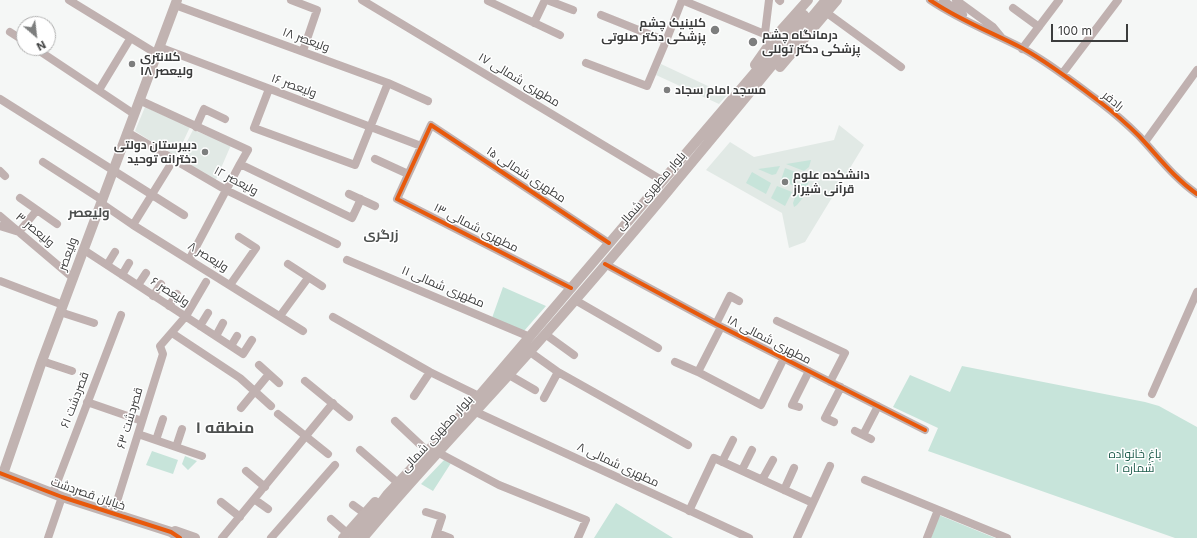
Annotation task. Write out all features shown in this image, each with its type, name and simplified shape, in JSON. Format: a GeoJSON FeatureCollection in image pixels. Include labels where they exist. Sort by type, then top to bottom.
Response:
{"type":"FeatureCollection","features":[{"type":"Feature","properties":{"kind":"main road"},"geometry":{"type":"LineString","coordinates":[[748,88],[769,36],[808,0]]}},
{"type":"Feature","properties":{"kind":"main road","name":"بلوار مطهرى شمالى"},"geometry":{"type":"LineString","coordinates":[[348,536],[438,453],[530,352],[709,143],[748,88],[818,0]]}},
{"type":"Feature","properties":{"kind":"main road","name":"بلوار مطهرى شمالى"},"geometry":{"type":"LineString","coordinates":[[363,538],[392,496],[398,483],[479,396],[609,243],[826,0]]}},
{"type":"Feature","properties":{"kind":"main road"},"geometry":{"type":"LineString","coordinates":[[748,88],[772,75],[837,0]]}},
{"type":"Feature","properties":{"kind":"main road","name":"ولیعصر"},"geometry":{"type":"LineString","coordinates":[[2,473],[42,361],[176,2]]}},
{"type":"Feature","properties":{"kind":"main road","name":"خیابان قصردشت"},"geometry":{"type":"LineString","coordinates":[[2,473],[58,495],[170,535]]}},
{"type":"Feature","properties":{"kind":"main road"},"geometry":{"type":"LineString","coordinates":[[348,536],[373,503],[392,496],[391,514],[369,538]]}},
{"type":"Feature","properties":{"kind":"main road"},"geometry":{"type":"LineString","coordinates":[[170,535],[176,531],[195,538]]}},
{"type":"Feature","properties":{"kind":"main road"},"geometry":{"type":"LineString","coordinates":[[170,535],[180,538]]}},
{"type":"Feature","properties":{"kind":"street","name":"۱۶ ولیعصر"},"geometry":{"type":"LineString","coordinates":[[69,0],[130,39],[158,51],[269,89],[421,146]]}},
{"type":"Feature","properties":{"kind":"street"},"geometry":{"type":"LineString","coordinates":[[291,0],[317,10],[303,51]]}},
{"type":"Feature","properties":{"kind":"street","name":"۱۷ مطهری شمالی"},"geometry":{"type":"LineString","coordinates":[[362,0],[663,182]]}},
{"type":"Feature","properties":{"kind":"street"},"geometry":{"type":"LineString","coordinates":[[534,23],[546,0],[573,10]]}},
{"type":"Feature","properties":{"kind":"street"},"geometry":{"type":"LineString","coordinates":[[586,63],[646,86],[682,0],[769,36],[768,4]]}},
{"type":"Feature","properties":{"kind":"street"},"geometry":{"type":"LineString","coordinates":[[930,0],[965,22],[1004,40]]}},
{"type":"Feature","properties":{"kind":"street"},"geometry":{"type":"LineString","coordinates":[[942,0],[968,19],[1004,40]]}},
{"type":"Feature","properties":{"kind":"street"},"geometry":{"type":"LineString","coordinates":[[956,0],[993,27],[1004,40]]}},
{"type":"Feature","properties":{"kind":"street"},"geometry":{"type":"LineString","coordinates":[[1022,49],[1059,0]]}},
{"type":"Feature","properties":{"kind":"street"},"geometry":{"type":"LineString","coordinates":[[1062,74],[1118,0]]}},
{"type":"Feature","properties":{"kind":"street"},"geometry":{"type":"LineString","coordinates":[[488,1],[560,34]]}},
{"type":"Feature","properties":{"kind":"street","name":"۱۸ ولیعصر"},"geometry":{"type":"LineString","coordinates":[[176,2],[388,83],[428,101]]}},
{"type":"Feature","properties":{"kind":"street"},"geometry":{"type":"LineString","coordinates":[[1013,8],[1039,27]]}},
{"type":"Feature","properties":{"kind":"street"},"geometry":{"type":"LineString","coordinates":[[827,12],[901,67]]}},
{"type":"Feature","properties":{"kind":"street"},"geometry":{"type":"LineString","coordinates":[[601,15],[666,41]]}},
{"type":"Feature","properties":{"kind":"street"},"geometry":{"type":"LineString","coordinates":[[10,32],[16,36]]}},
{"type":"Feature","properties":{"kind":"street"},"geometry":{"type":"LineString","coordinates":[[99,90],[130,39]]}},
{"type":"Feature","properties":{"kind":"street","name":"رادفر"},"geometry":{"type":"LineString","coordinates":[[1004,40],[1022,49],[1062,74],[1101,103],[1145,142],[1153,153],[1187,187],[1197,194]]}},
{"type":"Feature","properties":{"kind":"street"},"geometry":{"type":"LineString","coordinates":[[47,56],[134,114]]}},
{"type":"Feature","properties":{"kind":"street"},"geometry":{"type":"LineString","coordinates":[[1145,142],[1197,70]]}},
{"type":"Feature","properties":{"kind":"street"},"geometry":{"type":"LineString","coordinates":[[269,89],[254,128],[355,165],[388,83]]}},
{"type":"Feature","properties":{"kind":"street"},"geometry":{"type":"LineString","coordinates":[[0,99],[114,169],[184,215]]}},
{"type":"Feature","properties":{"kind":"street"},"geometry":{"type":"LineString","coordinates":[[140,100],[248,150],[189,260]]}},
{"type":"Feature","properties":{"kind":"street"},"geometry":{"type":"LineString","coordinates":[[196,126],[204,110],[224,119]]}},
{"type":"Feature","properties":{"kind":"street","name":"۱۵ مطهری شمالی"},"geometry":{"type":"LineString","coordinates":[[421,146],[431,125],[609,243]]}},
{"type":"Feature","properties":{"kind":"street","name":"۱۲ ولیعصر"},"geometry":{"type":"LineString","coordinates":[[127,132],[226,190],[337,244]]}},
{"type":"Feature","properties":{"kind":"street"},"geometry":{"type":"LineString","coordinates":[[375,159],[408,174],[421,146]]}},
{"type":"Feature","properties":{"kind":"street","name":"۸ ولیعصر"},"geometry":{"type":"LineString","coordinates":[[44,162],[102,201],[133,225],[303,331]]}},
{"type":"Feature","properties":{"kind":"street"},"geometry":{"type":"LineString","coordinates":[[240,164],[352,218],[361,200]]}},
{"type":"Feature","properties":{"kind":"street"},"geometry":{"type":"LineString","coordinates":[[133,225],[169,167]]}},
{"type":"Feature","properties":{"kind":"street","name":"۱۳ مطهری شمالی"},"geometry":{"type":"LineString","coordinates":[[408,174],[397,199],[571,288]]}},
{"type":"Feature","properties":{"kind":"street"},"geometry":{"type":"LineString","coordinates":[[350,194],[375,206]]}},
{"type":"Feature","properties":{"kind":"street"},"geometry":{"type":"LineString","coordinates":[[20,198],[57,224]]}},
{"type":"Feature","properties":{"kind":"street"},"geometry":{"type":"LineString","coordinates":[[0,226],[19,232],[37,210]]}},
{"type":"Feature","properties":{"kind":"street","name":"۳ ولیعصر"},"geometry":{"type":"LineString","coordinates":[[0,216],[73,278]]}},
{"type":"Feature","properties":{"kind":"street"},"geometry":{"type":"LineString","coordinates":[[230,285],[256,248],[239,237]]}},
{"type":"Feature","properties":{"kind":"street","name":"۶ ولیعصر"},"geometry":{"type":"LineString","coordinates":[[84,250],[244,354],[252,340]]}},
{"type":"Feature","properties":{"kind":"street"},"geometry":{"type":"LineString","coordinates":[[107,265],[115,252]]}},
{"type":"Feature","properties":{"kind":"street","name":"۱۱ مطهری شمالی"},"geometry":{"type":"LineString","coordinates":[[347,260],[530,337]]}},
{"type":"Feature","properties":{"kind":"street"},"geometry":{"type":"LineString","coordinates":[[122,275],[130,263]]}},
{"type":"Feature","properties":{"kind":"street"},"geometry":{"type":"LineString","coordinates":[[288,264],[322,286]]}},
{"type":"Feature","properties":{"kind":"street","name":"۱۸ مطهری شمالی"},"geometry":{"type":"LineString","coordinates":[[605,264],[718,325],[926,430]]}},
{"type":"Feature","properties":{"kind":"street"},"geometry":{"type":"LineString","coordinates":[[138,285],[146,273]]}},
{"type":"Feature","properties":{"kind":"street"},"geometry":{"type":"LineString","coordinates":[[280,316],[308,278]]}},
{"type":"Feature","properties":{"kind":"street"},"geometry":{"type":"LineString","coordinates":[[0,281],[94,323]]}},
{"type":"Feature","properties":{"kind":"street"},"geometry":{"type":"LineString","coordinates":[[206,282],[186,316],[172,333],[240,378],[271,406]]}},
{"type":"Feature","properties":{"kind":"street"},"geometry":{"type":"LineString","coordinates":[[153,296],[161,284]]}},
{"type":"Feature","properties":{"kind":"street"},"geometry":{"type":"LineString","coordinates":[[1152,394],[1197,292]]}},
{"type":"Feature","properties":{"kind":"street"},"geometry":{"type":"LineString","coordinates":[[170,306],[177,294]]}},
{"type":"Feature","properties":{"kind":"street"},"geometry":{"type":"LineString","coordinates":[[698,372],[730,296],[739,300]]}},
{"type":"Feature","properties":{"kind":"street"},"geometry":{"type":"LineString","coordinates":[[574,300],[658,348]]}},
{"type":"Feature","properties":{"kind":"street"},"geometry":{"type":"LineString","coordinates":[[200,326],[208,313]]}},
{"type":"Feature","properties":{"kind":"street","name":"۶۱ قصردشت"},"geometry":{"type":"LineString","coordinates":[[48,538],[58,495],[87,402],[121,316]]}},
{"type":"Feature","properties":{"kind":"street"},"geometry":{"type":"LineString","coordinates":[[333,317],[430,372],[479,396]]}},
{"type":"Feature","properties":{"kind":"street"},"geometry":{"type":"LineString","coordinates":[[777,321],[845,353],[830,382]]}},
{"type":"Feature","properties":{"kind":"street"},"geometry":{"type":"LineString","coordinates":[[216,336],[223,323]]}},
{"type":"Feature","properties":{"kind":"street","name":"۶۳ قصردشت"},"geometry":{"type":"LineString","coordinates":[[112,514],[163,354],[160,346],[172,333]]}},
{"type":"Feature","properties":{"kind":"street"},"geometry":{"type":"LineString","coordinates":[[545,334],[574,355]]}},
{"type":"Feature","properties":{"kind":"street"},"geometry":{"type":"LineString","coordinates":[[231,346],[237,336]]}},
{"type":"Feature","properties":{"kind":"street"},"geometry":{"type":"LineString","coordinates":[[530,352],[558,372],[688,445]]}},
{"type":"Feature","properties":{"kind":"street"},"geometry":{"type":"LineString","coordinates":[[675,362],[698,372],[761,405],[784,358]]}},
{"type":"Feature","properties":{"kind":"street"},"geometry":{"type":"LineString","coordinates":[[42,361],[72,371]]}},
{"type":"Feature","properties":{"kind":"street"},"geometry":{"type":"LineString","coordinates":[[259,365],[280,383]]}},
{"type":"Feature","properties":{"kind":"street"},"geometry":{"type":"LineString","coordinates":[[799,408],[792,405],[809,371]]}},
{"type":"Feature","properties":{"kind":"street"},"geometry":{"type":"LineString","coordinates":[[414,396],[430,372]]}},
{"type":"Feature","properties":{"kind":"street"},"geometry":{"type":"LineString","coordinates":[[544,398],[558,372]]}},
{"type":"Feature","properties":{"kind":"street"},"geometry":{"type":"LineString","coordinates":[[241,408],[269,374]]}},
{"type":"Feature","properties":{"kind":"street"},"geometry":{"type":"LineString","coordinates":[[509,375],[535,390]]}},
{"type":"Feature","properties":{"kind":"street"},"geometry":{"type":"LineString","coordinates":[[305,381],[349,417]]}},
{"type":"Feature","properties":{"kind":"street"},"geometry":{"type":"LineString","coordinates":[[834,422],[825,418],[841,387]]}},
{"type":"Feature","properties":{"kind":"street"},"geometry":{"type":"LineString","coordinates":[[87,402],[142,421]]}},
{"type":"Feature","properties":{"kind":"street"},"geometry":{"type":"LineString","coordinates":[[222,538],[333,403]]}},
{"type":"Feature","properties":{"kind":"street"},"geometry":{"type":"LineString","coordinates":[[871,439],[859,433],[878,406]]}},
{"type":"Feature","properties":{"kind":"street","name":"۸ مطهری شمالی"},"geometry":{"type":"LineString","coordinates":[[476,412],[749,538]]}},
{"type":"Feature","properties":{"kind":"street"},"geometry":{"type":"LineString","coordinates":[[278,414],[328,454]]}},
{"type":"Feature","properties":{"kind":"street"},"geometry":{"type":"LineString","coordinates":[[156,440],[163,419]]}},
{"type":"Feature","properties":{"kind":"street"},"geometry":{"type":"LineString","coordinates":[[395,421],[427,451]]}},
{"type":"Feature","properties":{"kind":"street"},"geometry":{"type":"LineString","coordinates":[[176,447],[182,429]]}},
{"type":"Feature","properties":{"kind":"street"},"geometry":{"type":"LineString","coordinates":[[138,434],[202,456]]}},
{"type":"Feature","properties":{"kind":"street"},"geometry":{"type":"LineString","coordinates":[[722,462],[733,440]]}},
{"type":"Feature","properties":{"kind":"street"},"geometry":{"type":"LineString","coordinates":[[360,450],[398,483]]}},
{"type":"Feature","properties":{"kind":"street"},"geometry":{"type":"LineString","coordinates":[[742,470],[752,450]]}},
{"type":"Feature","properties":{"kind":"street"},"geometry":{"type":"LineString","coordinates":[[438,453],[499,485],[586,520],[578,538]]}},
{"type":"Feature","properties":{"kind":"street"},"geometry":{"type":"LineString","coordinates":[[689,511],[714,458],[813,503]]}},
{"type":"Feature","properties":{"kind":"street"},"geometry":{"type":"LineString","coordinates":[[762,480],[773,460]]}},
{"type":"Feature","properties":{"kind":"street"},"geometry":{"type":"LineString","coordinates":[[271,538],[335,465]]}},
{"type":"Feature","properties":{"kind":"street"},"geometry":{"type":"LineString","coordinates":[[797,538],[830,466]]}},
{"type":"Feature","properties":{"kind":"street"},"geometry":{"type":"LineString","coordinates":[[784,490],[794,468]]}},
{"type":"Feature","properties":{"kind":"street"},"geometry":{"type":"LineString","coordinates":[[246,470],[265,487]]}},
{"type":"Feature","properties":{"kind":"street"},"geometry":{"type":"LineString","coordinates":[[865,480],[1007,538]]}},
{"type":"Feature","properties":{"kind":"street"},"geometry":{"type":"LineString","coordinates":[[254,499],[268,509]]}},
{"type":"Feature","properties":{"kind":"street"},"geometry":{"type":"LineString","coordinates":[[221,502],[240,517]]}},
{"type":"Feature","properties":{"kind":"street"},"geometry":{"type":"LineString","coordinates":[[353,505],[364,513]]}},
{"type":"Feature","properties":{"kind":"street"},"geometry":{"type":"LineString","coordinates":[[927,538],[938,510]]}},
{"type":"Feature","properties":{"kind":"street"},"geometry":{"type":"LineString","coordinates":[[426,512],[442,517],[436,536],[450,538]]}},
{"type":"Feature","properties":{"kind":"street"},"geometry":{"type":"LineString","coordinates":[[331,519],[348,536]]}},
{"type":"Feature","properties":{"kind":"shaded area"},"geometry":{"type":"Polygon","coordinates":[[[661,64],[727,95],[719,104],[656,75],[661,64]]]}},
{"type":"Feature","properties":{"kind":"shaded area"},"geometry":{"type":"Polygon","coordinates":[[[145,107],[190,127],[176,157],[135,131],[145,107]]]}},
{"type":"Feature","properties":{"kind":"shaded area","name":"دانشکده علوم قرآنی شیراز"},"geometry":{"type":"Polygon","coordinates":[[[839,125],[864,145],[805,242],[789,248],[782,213],[706,170],[730,142],[754,157],[834,140],[839,125]]]}},
{"type":"Feature","properties":{"kind":"shaded area","name":"دبیرستان دولتی دخترانه توحید"},"geometry":{"type":"Polygon","coordinates":[[[193,130],[231,145],[215,182],[178,159],[193,130]]]}},
{"type":"Feature","properties":{"kind":"green space"},"geometry":{"type":"Polygon","coordinates":[[[811,160],[809,167],[804,171],[786,164],[811,160]]]}},
{"type":"Feature","properties":{"kind":"green space"},"geometry":{"type":"Polygon","coordinates":[[[780,166],[776,174],[772,175],[758,169],[780,166]]]}},
{"type":"Feature","properties":{"kind":"green space"},"geometry":{"type":"Polygon","coordinates":[[[785,168],[801,174],[794,186],[781,180],[785,168]]]}},
{"type":"Feature","properties":{"kind":"green space"},"geometry":{"type":"Polygon","coordinates":[[[752,172],[771,183],[766,194],[746,183],[752,172]]]}},
{"type":"Feature","properties":{"kind":"green space"},"geometry":{"type":"Polygon","coordinates":[[[808,178],[809,181],[805,193],[803,193],[802,190],[798,190],[803,180],[808,178]]]}},
{"type":"Feature","properties":{"kind":"green space"},"geometry":{"type":"Polygon","coordinates":[[[777,186],[792,192],[785,206],[771,198],[777,186]]]}},
{"type":"Feature","properties":{"kind":"green space"},"geometry":{"type":"Polygon","coordinates":[[[797,192],[800,195],[805,195],[794,207],[793,203],[797,192]]]}},
{"type":"Feature","properties":{"kind":"green space"},"geometry":{"type":"Polygon","coordinates":[[[503,287],[546,306],[524,331],[492,318],[503,287]]]}},
{"type":"Feature","properties":{"kind":"green space","name":"باغ خانواده شماره ۱"},"geometry":{"type":"Polygon","coordinates":[[[962,366],[1145,402],[1159,406],[1197,427],[1197,538],[1175,538],[928,451],[938,428],[893,407],[910,375],[950,392],[962,366]]]}},
{"type":"Feature","properties":{"kind":"green space"},"geometry":{"type":"Polygon","coordinates":[[[152,451],[178,460],[173,474],[146,465],[152,451]]]}},
{"type":"Feature","properties":{"kind":"green space"},"geometry":{"type":"Polygon","coordinates":[[[185,456],[197,461],[188,470],[182,464],[185,456]]]}},
{"type":"Feature","properties":{"kind":"green space"},"geometry":{"type":"Polygon","coordinates":[[[445,459],[451,463],[433,491],[421,484],[445,459]]]}},
{"type":"Feature","properties":{"kind":"green space"},"geometry":{"type":"Polygon","coordinates":[[[616,503],[673,538],[594,538],[616,503]]]}},
{"type":"Feature","properties":{"kind":"green space"},"geometry":{"type":"Polygon","coordinates":[[[939,515],[995,538],[931,538],[939,515]]]}},
{"type":"Feature","properties":{"kind":"cycle path"},"geometry":{"type":"LineString","coordinates":[[930,0],[964,20],[1022,48],[1042,60],[1071,81],[1125,123],[1174,174],[1197,194]]}},
{"type":"Feature","properties":{"kind":"cycle path"},"geometry":{"type":"LineString","coordinates":[[571,288],[397,199],[431,125],[609,243]]}},
{"type":"Feature","properties":{"kind":"cycle path"},"geometry":{"type":"LineString","coordinates":[[605,264],[716,324],[925,430]]}},
{"type":"Feature","properties":{"kind":"cycle path"},"geometry":{"type":"LineString","coordinates":[[0,473],[62,497],[171,532],[180,538]]}},
{"type":"Feature","properties":{"kind":"place","name":"کلینیک چشم پزشکی دکتر صلوتی"},"geometry":{"type":"Point","coordinates":[715,30]}},
{"type":"Feature","properties":{"kind":"place","name":"درمانگاه چشم پزشكی دكتر توللی"},"geometry":{"type":"Point","coordinates":[753,42]}},
{"type":"Feature","properties":{"kind":"place","name":"کلانتری ۱۸ ولیعصر"},"geometry":{"type":"Point","coordinates":[132,64]}},
{"type":"Feature","properties":{"kind":"place","name":"مسجد امام سجاد"},"geometry":{"type":"Point","coordinates":[667,90]}},
{"type":"Feature","properties":{"kind":"place","name":"دبیرستان دولتی دخترانه توحید"},"geometry":{"type":"Point","coordinates":[205,152]}},
{"type":"Feature","properties":{"kind":"place","name":"دانشکده علوم قرآنی شیراز"},"geometry":{"type":"Point","coordinates":[785,182]}},
{"type":"Feature","properties":{"kind":"district","name":"ولیعصر"},"geometry":{"type":"Point","coordinates":[89,213]}},
{"type":"Feature","properties":{"kind":"district","name":"زرگری"},"geometry":{"type":"Point","coordinates":[381,235]}},
{"type":"Feature","properties":{"kind":"district","name":"منطقه ۱"},"geometry":{"type":"Point","coordinates":[225,428]}}]}
